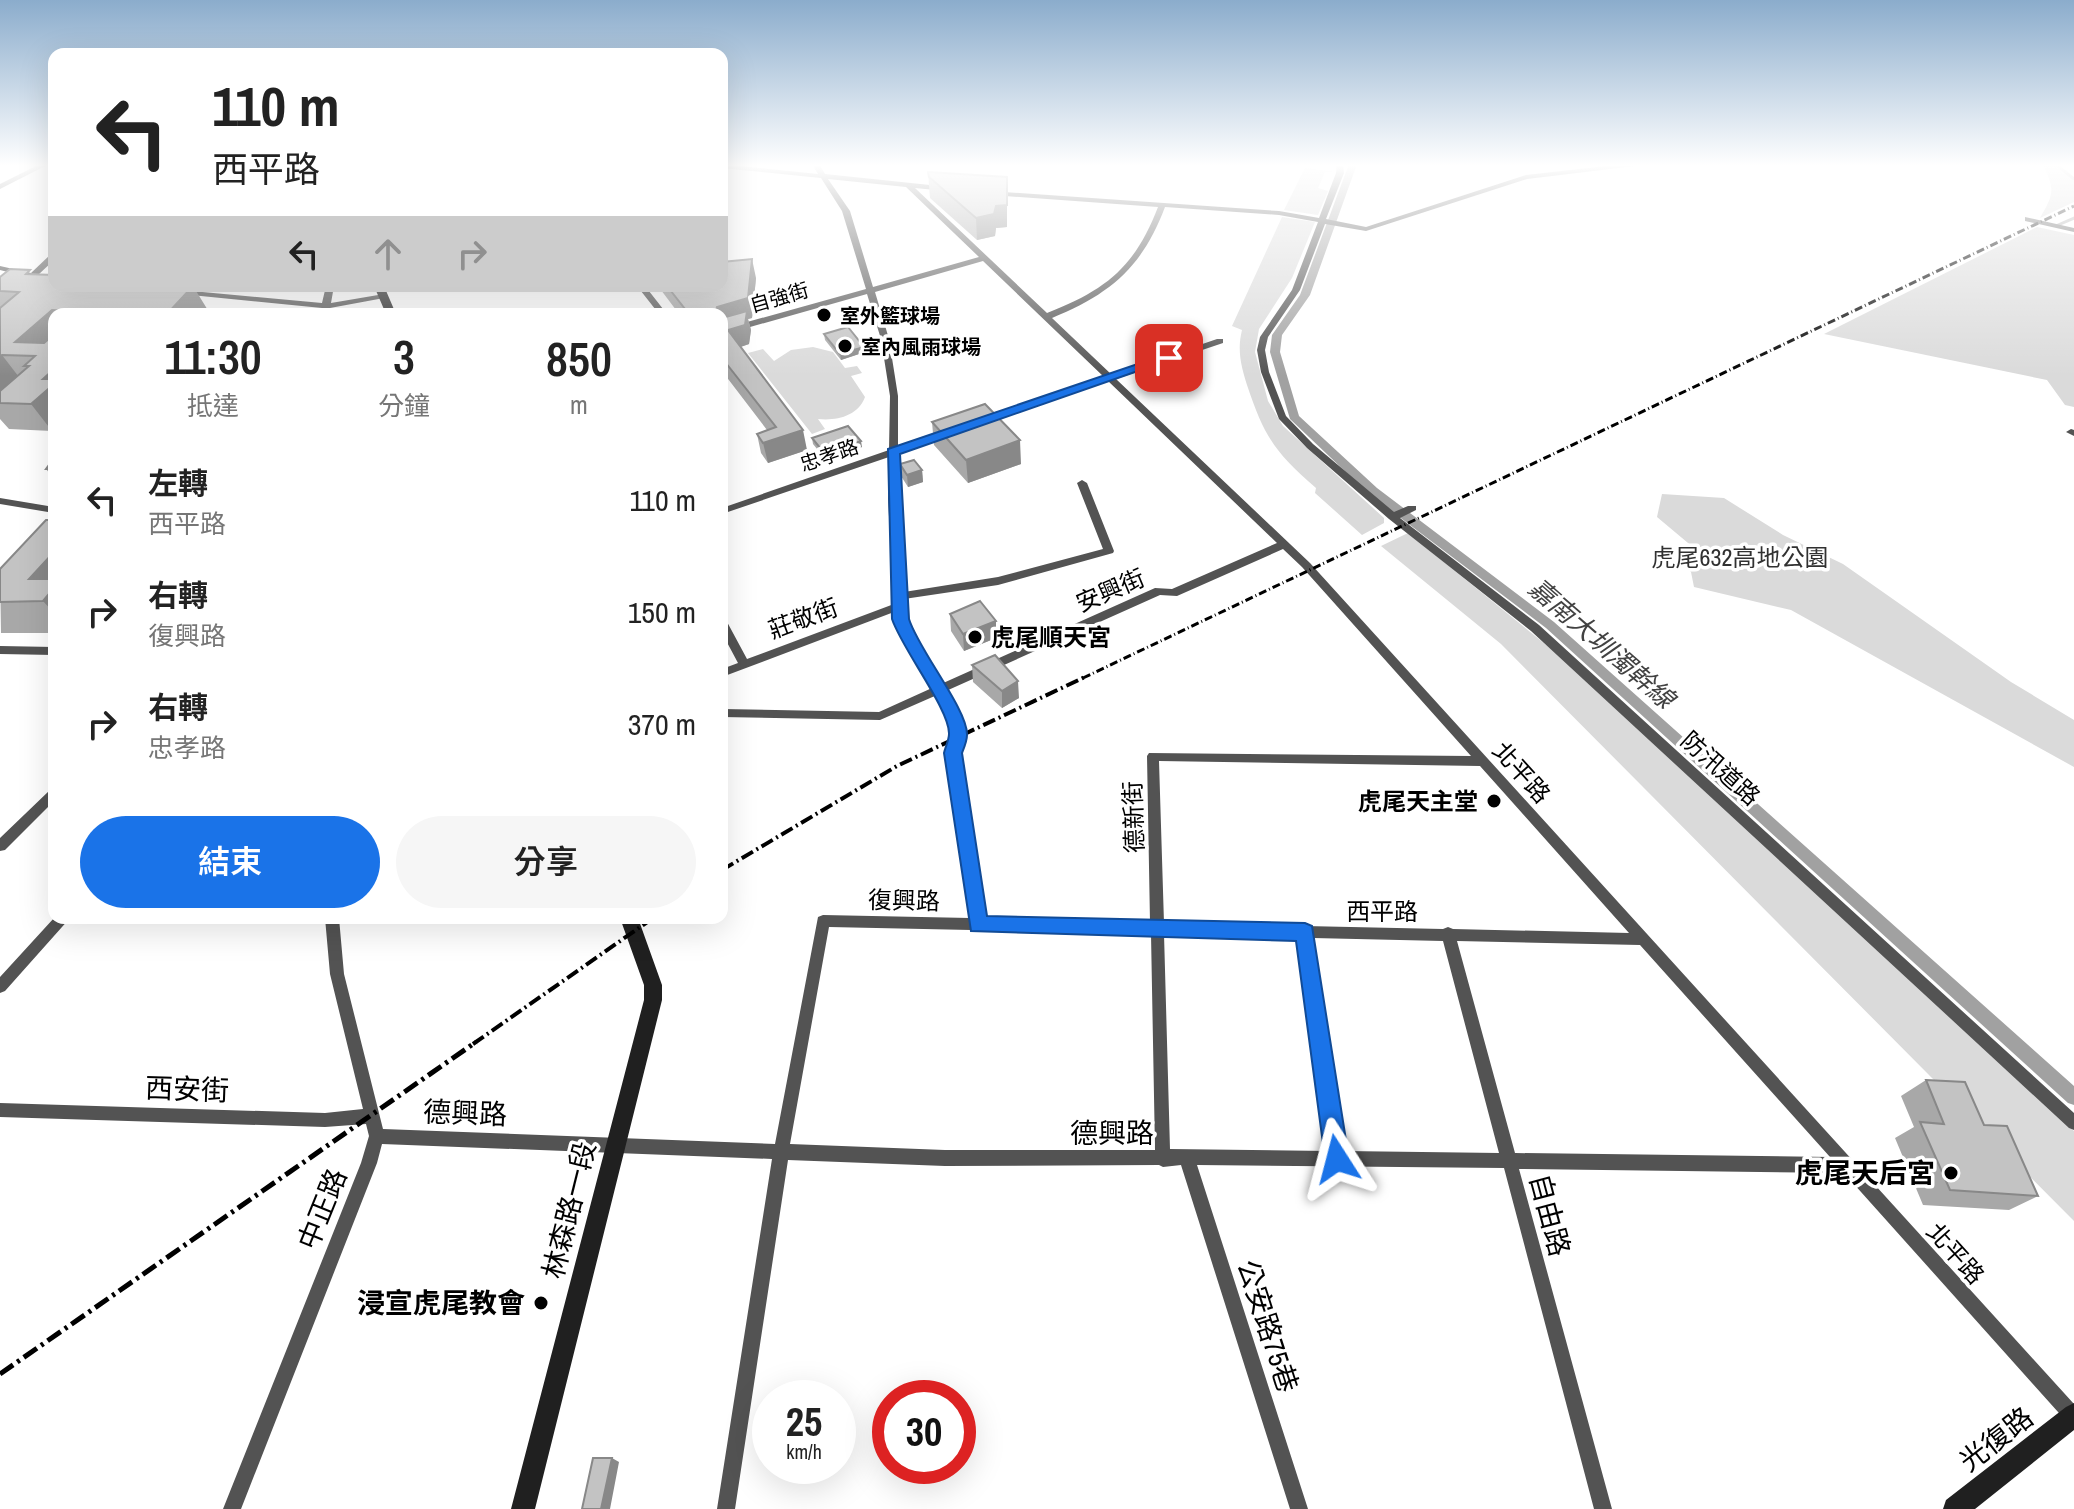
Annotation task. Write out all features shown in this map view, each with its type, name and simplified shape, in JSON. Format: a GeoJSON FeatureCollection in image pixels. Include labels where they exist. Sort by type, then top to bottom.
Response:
{"type":"FeatureCollection","features":[{"type":"Feature","properties":{"kind":"main road","name":"林森路一段"},"geometry":{"type":"LineString","coordinates":[[523,1509],[653,1000],[653,985],[632,924]]}},
{"type":"Feature","properties":{"kind":"main road","name":"光復路"},"geometry":{"type":"LineString","coordinates":[[1955,1509],[2073,1416]]}},
{"type":"Feature","properties":{"kind":"street","name":"復興路"},"geometry":{"type":"LineString","coordinates":[[726,1509],[781,1152],[823,921],[978,925],[953,753],[958,733],[953,715],[906,638],[900,601],[893,452],[894,396],[885,339],[853,234]]}},
{"type":"Feature","properties":{"kind":"street","name":"北平路"},"geometry":{"type":"LineString","coordinates":[[960,234],[1284,544],[2073,1416]]}},
{"type":"Feature","properties":{"kind":"street"},"geometry":{"type":"LineString","coordinates":[[1046,317],[1087,300],[1126,272],[1143,251],[1150,234]]}},
{"type":"Feature","properties":{"kind":"street","name":"防汛道路"},"geometry":{"type":"LineString","coordinates":[[1318,234],[1296,290],[1264,337],[1261,350],[1265,372],[1282,417],[1310,446],[1393,517],[1535,628],[2074,1123]]}},
{"type":"Feature","properties":{"kind":"street","name":"自強街"},"geometry":{"type":"LineString","coordinates":[[728,330],[985,258]]}},
{"type":"Feature","properties":{"kind":"street"},"geometry":{"type":"LineString","coordinates":[[0,306],[48,262]]}},
{"type":"Feature","properties":{"kind":"street"},"geometry":{"type":"LineString","coordinates":[[0,268],[48,280]]}},
{"type":"Feature","properties":{"kind":"street"},"geometry":{"type":"LineString","coordinates":[[175,292],[308,308]]}},
{"type":"Feature","properties":{"kind":"street"},"geometry":{"type":"LineString","coordinates":[[331,308],[379,292]]}},
{"type":"Feature","properties":{"kind":"street"},"geometry":{"type":"LineString","coordinates":[[646,292],[658,308]]}},
{"type":"Feature","properties":{"kind":"street"},"geometry":{"type":"LineString","coordinates":[[970,425],[1220,341]]}},
{"type":"Feature","properties":{"kind":"street","name":"忠孝路"},"geometry":{"type":"LineString","coordinates":[[728,509],[957,430]]}},
{"type":"Feature","properties":{"kind":"street","name":"莊敬街"},"geometry":{"type":"LineString","coordinates":[[728,670],[900,601],[998,581],[1109,551],[1082,483]]}},
{"type":"Feature","properties":{"kind":"street"},"geometry":{"type":"LineString","coordinates":[[0,501],[48,509]]}},
{"type":"Feature","properties":{"kind":"street"},"geometry":{"type":"LineString","coordinates":[[1393,517],[1412,508]]}},
{"type":"Feature","properties":{"kind":"street","name":"安興街"},"geometry":{"type":"LineString","coordinates":[[728,713],[880,716],[1159,591],[1173,593],[1284,544]]}},
{"type":"Feature","properties":{"kind":"street"},"geometry":{"type":"LineString","coordinates":[[728,634],[744,663]]}},
{"type":"Feature","properties":{"kind":"street"},"geometry":{"type":"LineString","coordinates":[[0,650],[48,651]]}},
{"type":"Feature","properties":{"kind":"street","name":"德新街"},"geometry":{"type":"LineString","coordinates":[[1163,1159],[1153,756],[1482,761]]}},
{"type":"Feature","properties":{"kind":"street"},"geometry":{"type":"LineString","coordinates":[[0,846],[48,799]]}},
{"type":"Feature","properties":{"kind":"street"},"geometry":{"type":"LineString","coordinates":[[0,987],[58,924]]}},
{"type":"Feature","properties":{"kind":"street"},"geometry":{"type":"LineString","coordinates":[[333,924],[337,974],[377,1136]]}},
{"type":"Feature","properties":{"kind":"street","name":"西平路"},"geometry":{"type":"LineString","coordinates":[[978,925],[1641,939]]}},
{"type":"Feature","properties":{"kind":"street"},"geometry":{"type":"LineString","coordinates":[[1305,932],[1337,1159]]}},
{"type":"Feature","properties":{"kind":"street","name":"自由路"},"geometry":{"type":"LineString","coordinates":[[1448,933],[1603,1509]]}},
{"type":"Feature","properties":{"kind":"street","name":"西安街"},"geometry":{"type":"LineString","coordinates":[[0,1110],[325,1120],[371,1116]]}},
{"type":"Feature","properties":{"kind":"street","name":"德興路"},"geometry":{"type":"LineString","coordinates":[[377,1136],[945,1158],[1847,1165]]}},
{"type":"Feature","properties":{"kind":"street","name":"中正路"},"geometry":{"type":"LineString","coordinates":[[232,1509],[377,1136]]}},
{"type":"Feature","properties":{"kind":"street","name":"公安路75巷"},"geometry":{"type":"LineString","coordinates":[[1187,1158],[1299,1509]]}},
{"type":"Feature","properties":{"kind":"green space"},"geometry":{"type":"Polygon","coordinates":[[[1274,234],[1310,234],[1292,278],[1259,329],[1255,352],[1268,401],[1283,426],[1384,518],[1384,523],[1362,535],[1315,493],[1316,488],[1272,442],[1259,418],[1243,371],[1240,351],[1242,330],[1232,326],[1274,234]]]}},
{"type":"Feature","properties":{"kind":"green space"},"geometry":{"type":"Polygon","coordinates":[[[2022,234],[2074,235],[2074,407],[2065,405],[2047,380],[1824,334],[2022,234]]]}},
{"type":"Feature","properties":{"kind":"green space"},"geometry":{"type":"Polygon","coordinates":[[[813,347],[833,352],[845,368],[857,366],[862,373],[851,376],[865,397],[857,409],[846,416],[818,419],[825,429],[812,434],[748,353],[763,349],[774,361],[791,350],[813,347]]]}},
{"type":"Feature","properties":{"kind":"green space","name":"虎尾632高地公園"},"geometry":{"type":"Polygon","coordinates":[[[1662,494],[1724,498],[1783,535],[1843,564],[2011,682],[2074,720],[2074,767],[1791,610],[1694,587],[1691,572],[1681,562],[1694,548],[1657,517],[1662,494]]]}},
{"type":"Feature","properties":{"kind":"green space"},"geometry":{"type":"Polygon","coordinates":[[[1408,533],[1566,661],[2074,1131],[2074,1221],[1501,644],[1381,546],[1408,533]]]}},
{"type":"Feature","properties":{"kind":"building"},"geometry":{"type":"Polygon","coordinates":[[[752,259],[748,298],[717,308],[684,308],[672,292],[728,292],[728,261],[752,259]]]}},
{"type":"Feature","properties":{"kind":"building"},"geometry":{"type":"Polygon","coordinates":[[[10,269],[30,270],[26,274],[48,275],[48,292],[187,292],[173,308],[48,308],[48,313],[15,342],[44,343],[48,340],[48,374],[43,379],[48,379],[48,389],[31,404],[0,403],[0,391],[29,366],[24,366],[35,356],[0,356],[0,308],[19,292],[0,291],[0,277],[10,269]]]}},
{"type":"Feature","properties":{"kind":"building"},"geometry":{"type":"Polygon","coordinates":[[[747,311],[745,325],[728,330],[728,316],[747,311]]]}},
{"type":"Feature","properties":{"kind":"building","name":"室內風雨球場"},"geometry":{"type":"Polygon","coordinates":[[[848,327],[864,347],[840,354],[824,334],[848,327]]]}},
{"type":"Feature","properties":{"kind":"building"},"geometry":{"type":"Polygon","coordinates":[[[728,330],[803,430],[763,443],[757,434],[776,427],[728,366],[728,330]]]}},
{"type":"Feature","properties":{"kind":"building"},"geometry":{"type":"Polygon","coordinates":[[[985,404],[1020,440],[966,460],[932,422],[985,404]]]}},
{"type":"Feature","properties":{"kind":"building"},"geometry":{"type":"Polygon","coordinates":[[[848,426],[861,441],[825,454],[812,438],[848,426]]]}},
{"type":"Feature","properties":{"kind":"building"},"geometry":{"type":"Polygon","coordinates":[[[914,460],[922,470],[907,475],[900,464],[914,460]]]}},
{"type":"Feature","properties":{"kind":"building"},"geometry":{"type":"Polygon","coordinates":[[[48,520],[48,558],[29,579],[48,579],[48,595],[43,601],[0,602],[0,569],[48,520]]]}},
{"type":"Feature","properties":{"kind":"building"},"geometry":{"type":"Polygon","coordinates":[[[980,601],[996,621],[963,634],[950,614],[980,601]]]}},
{"type":"Feature","properties":{"kind":"building"},"geometry":{"type":"Polygon","coordinates":[[[995,655],[1018,681],[1002,691],[972,665],[995,655]]]}},
{"type":"Feature","properties":{"kind":"building"},"geometry":{"type":"Polygon","coordinates":[[[1926,1080],[1965,1082],[1984,1125],[2007,1126],[2038,1196],[1950,1190],[1920,1122],[1944,1124],[1926,1080]]]}},
{"type":"Feature","properties":{"kind":"building"},"geometry":{"type":"Polygon","coordinates":[[[593,1458],[612,1458],[601,1509],[582,1509],[593,1458]]]}},
{"type":"Feature","properties":{"kind":"waterway","name":"嘉南大圳濁幹線"},"geometry":{"type":"LineString","coordinates":[[1327,234],[1305,295],[1277,335],[1275,352],[1294,417],[1373,491],[1550,625],[2074,1097]]}},
{"type":"Feature","properties":{"kind":"railway"},"geometry":{"type":"LineString","coordinates":[[1083,678],[2014,234]]}},
{"type":"Feature","properties":{"kind":"railway"},"geometry":{"type":"LineString","coordinates":[[728,866],[897,766],[1087,676]]}},
{"type":"Feature","properties":{"kind":"railway"},"geometry":{"type":"LineString","coordinates":[[473,1044],[644,924]]}},
{"type":"Feature","properties":{"kind":"railway"},"geometry":{"type":"LineString","coordinates":[[0,1374],[476,1042]]}},
{"type":"Feature","properties":{"kind":"place","name":"室外籃球場"},"geometry":{"type":"Point","coordinates":[824,315]}},
{"type":"Feature","properties":{"kind":"place","name":"室內風雨球場"},"geometry":{"type":"Point","coordinates":[845,346]}},
{"type":"Feature","properties":{"kind":"place","name":"虎尾順天宮"},"geometry":{"type":"Point","coordinates":[975,637]}},
{"type":"Feature","properties":{"kind":"place","name":"虎尾天主堂"},"geometry":{"type":"Point","coordinates":[1494,801]}},
{"type":"Feature","properties":{"kind":"place","name":"虎尾天后宮"},"geometry":{"type":"Point","coordinates":[1951,1173]}},
{"type":"Feature","properties":{"kind":"place","name":"浸宣虎尾教會"},"geometry":{"type":"Point","coordinates":[541,1303]}},
{"type":"Feature","properties":{"kind":"route"},"geometry":{"type":"LineString","coordinates":[[1169,358],[893,452],[900,619],[906,638],[953,715],[958,733],[953,753],[978,925],[1305,932],[1337,1159]]}}]}
